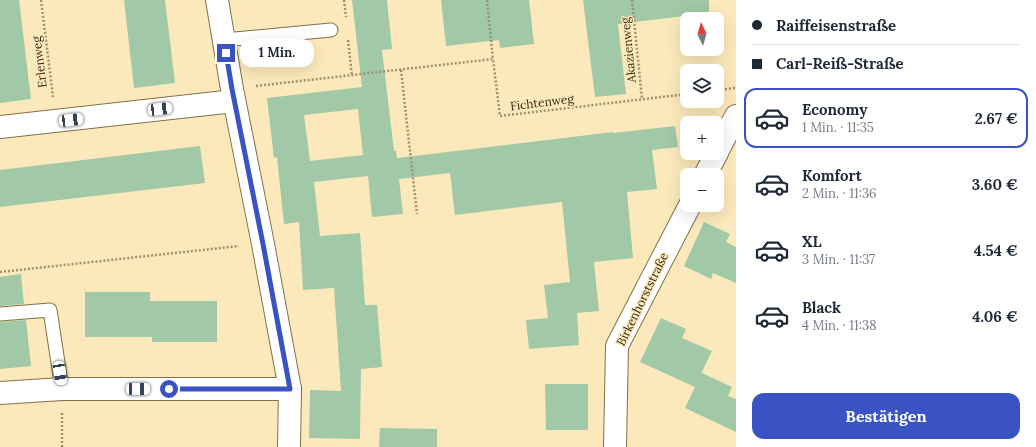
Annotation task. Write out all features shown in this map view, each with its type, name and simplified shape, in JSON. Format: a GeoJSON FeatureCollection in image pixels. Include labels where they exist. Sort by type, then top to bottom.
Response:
{"type":"FeatureCollection","features":[{"type":"Feature","properties":{"kind":"street"},"geometry":{"type":"LineString","coordinates":[[217,0],[233,95],[290,389],[289,447]]}},
{"type":"Feature","properties":{"kind":"street"},"geometry":{"type":"LineString","coordinates":[[0,128],[233,95]]}},
{"type":"Feature","properties":{"kind":"street"},"geometry":{"type":"LineString","coordinates":[[724,139],[736,116]]}},
{"type":"Feature","properties":{"kind":"street","name":"Birkenhorststraße"},"geometry":{"type":"LineString","coordinates":[[615,447],[617,346],[686,212]]}},
{"type":"Feature","properties":{"kind":"street"},"geometry":{"type":"LineString","coordinates":[[0,393],[62,389],[290,389]]}},
{"type":"Feature","properties":{"kind":"lane"},"geometry":{"type":"LineString","coordinates":[[224,40],[331,30]]}},
{"type":"Feature","properties":{"kind":"lane"},"geometry":{"type":"LineString","coordinates":[[0,314],[50,310],[62,389]]}},
{"type":"Feature","properties":{"kind":"path","name":"Erlenweg"},"geometry":{"type":"LineString","coordinates":[[41,0],[56,121]]}},
{"type":"Feature","properties":{"kind":"path"},"geometry":{"type":"LineString","coordinates":[[233,95],[401,70],[493,59],[487,0]]}},
{"type":"Feature","properties":{"kind":"path","name":"Akazienweg"},"geometry":{"type":"LineString","coordinates":[[632,0],[642,99]]}},
{"type":"Feature","properties":{"kind":"path","name":"Fichtenweg"},"geometry":{"type":"LineString","coordinates":[[493,59],[500,116],[680,95]]}},
{"type":"Feature","properties":{"kind":"path"},"geometry":{"type":"LineString","coordinates":[[401,70],[417,214]]}},
{"type":"Feature","properties":{"kind":"path"},"geometry":{"type":"LineString","coordinates":[[724,89],[736,88]]}},
{"type":"Feature","properties":{"kind":"path"},"geometry":{"type":"LineString","coordinates":[[0,272],[263,244]]}},
{"type":"Feature","properties":{"kind":"path"},"geometry":{"type":"LineString","coordinates":[[62,389],[62,447]]}},
{"type":"Feature","properties":{"kind":"building"},"geometry":{"type":"Polygon","coordinates":[[[0,0],[19,0],[31,99],[0,103],[0,0]]]}},
{"type":"Feature","properties":{"kind":"building"},"geometry":{"type":"Polygon","coordinates":[[[124,0],[165,0],[175,83],[134,88],[124,0]]]}},
{"type":"Feature","properties":{"kind":"building"},"geometry":{"type":"Polygon","coordinates":[[[352,0],[387,0],[392,49],[382,50],[394,151],[396,151],[397,158],[675,126],[678,147],[652,150],[657,189],[627,192],[633,258],[594,262],[599,311],[577,313],[579,345],[529,349],[526,320],[548,318],[544,285],[570,282],[562,202],[455,215],[450,173],[399,179],[403,214],[372,217],[368,176],[314,182],[320,236],[360,233],[365,305],[377,305],[382,367],[361,369],[360,439],[309,438],[310,390],[341,391],[334,288],[303,290],[299,222],[284,224],[277,157],[274,158],[267,98],[362,87],[352,0]],[[358,109],[304,115],[310,161],[363,155],[358,109]]]}},
{"type":"Feature","properties":{"kind":"building"},"geometry":{"type":"Polygon","coordinates":[[[441,0],[529,0],[534,44],[500,48],[499,40],[446,46],[441,0]]]}},
{"type":"Feature","properties":{"kind":"building"},"geometry":{"type":"Polygon","coordinates":[[[583,0],[709,0],[709,12],[680,12],[680,17],[618,24],[626,94],[595,97],[583,0]]]}},
{"type":"Feature","properties":{"kind":"building"},"geometry":{"type":"Polygon","coordinates":[[[200,146],[205,183],[0,207],[0,170],[200,146]]]}},
{"type":"Feature","properties":{"kind":"building"},"geometry":{"type":"Polygon","coordinates":[[[704,222],[730,234],[726,242],[736,247],[736,283],[713,273],[711,279],[684,266],[704,222]]]}},
{"type":"Feature","properties":{"kind":"building"},"geometry":{"type":"Polygon","coordinates":[[[21,274],[24,304],[0,306],[0,277],[21,274]]]}},
{"type":"Feature","properties":{"kind":"building"},"geometry":{"type":"Polygon","coordinates":[[[85,292],[150,292],[150,301],[217,301],[217,342],[152,342],[152,337],[85,337],[85,292]]]}},
{"type":"Feature","properties":{"kind":"building"},"geometry":{"type":"Polygon","coordinates":[[[661,318],[686,329],[682,338],[712,351],[701,374],[702,373],[732,387],[728,396],[736,399],[736,432],[685,408],[695,387],[640,362],[661,318]]]}},
{"type":"Feature","properties":{"kind":"building"},"geometry":{"type":"Polygon","coordinates":[[[26,320],[31,366],[0,369],[0,322],[26,320]]]}},
{"type":"Feature","properties":{"kind":"building"},"geometry":{"type":"Polygon","coordinates":[[[545,384],[588,384],[588,430],[546,430],[545,384]]]}},
{"type":"Feature","properties":{"kind":"building"},"geometry":{"type":"Polygon","coordinates":[[[380,428],[437,429],[437,447],[379,447],[380,428]]]}},
{"type":"Feature","properties":{"kind":"route"},"geometry":{"type":"LineString","coordinates":[[169,389],[290,389],[226,53]]}}]}
